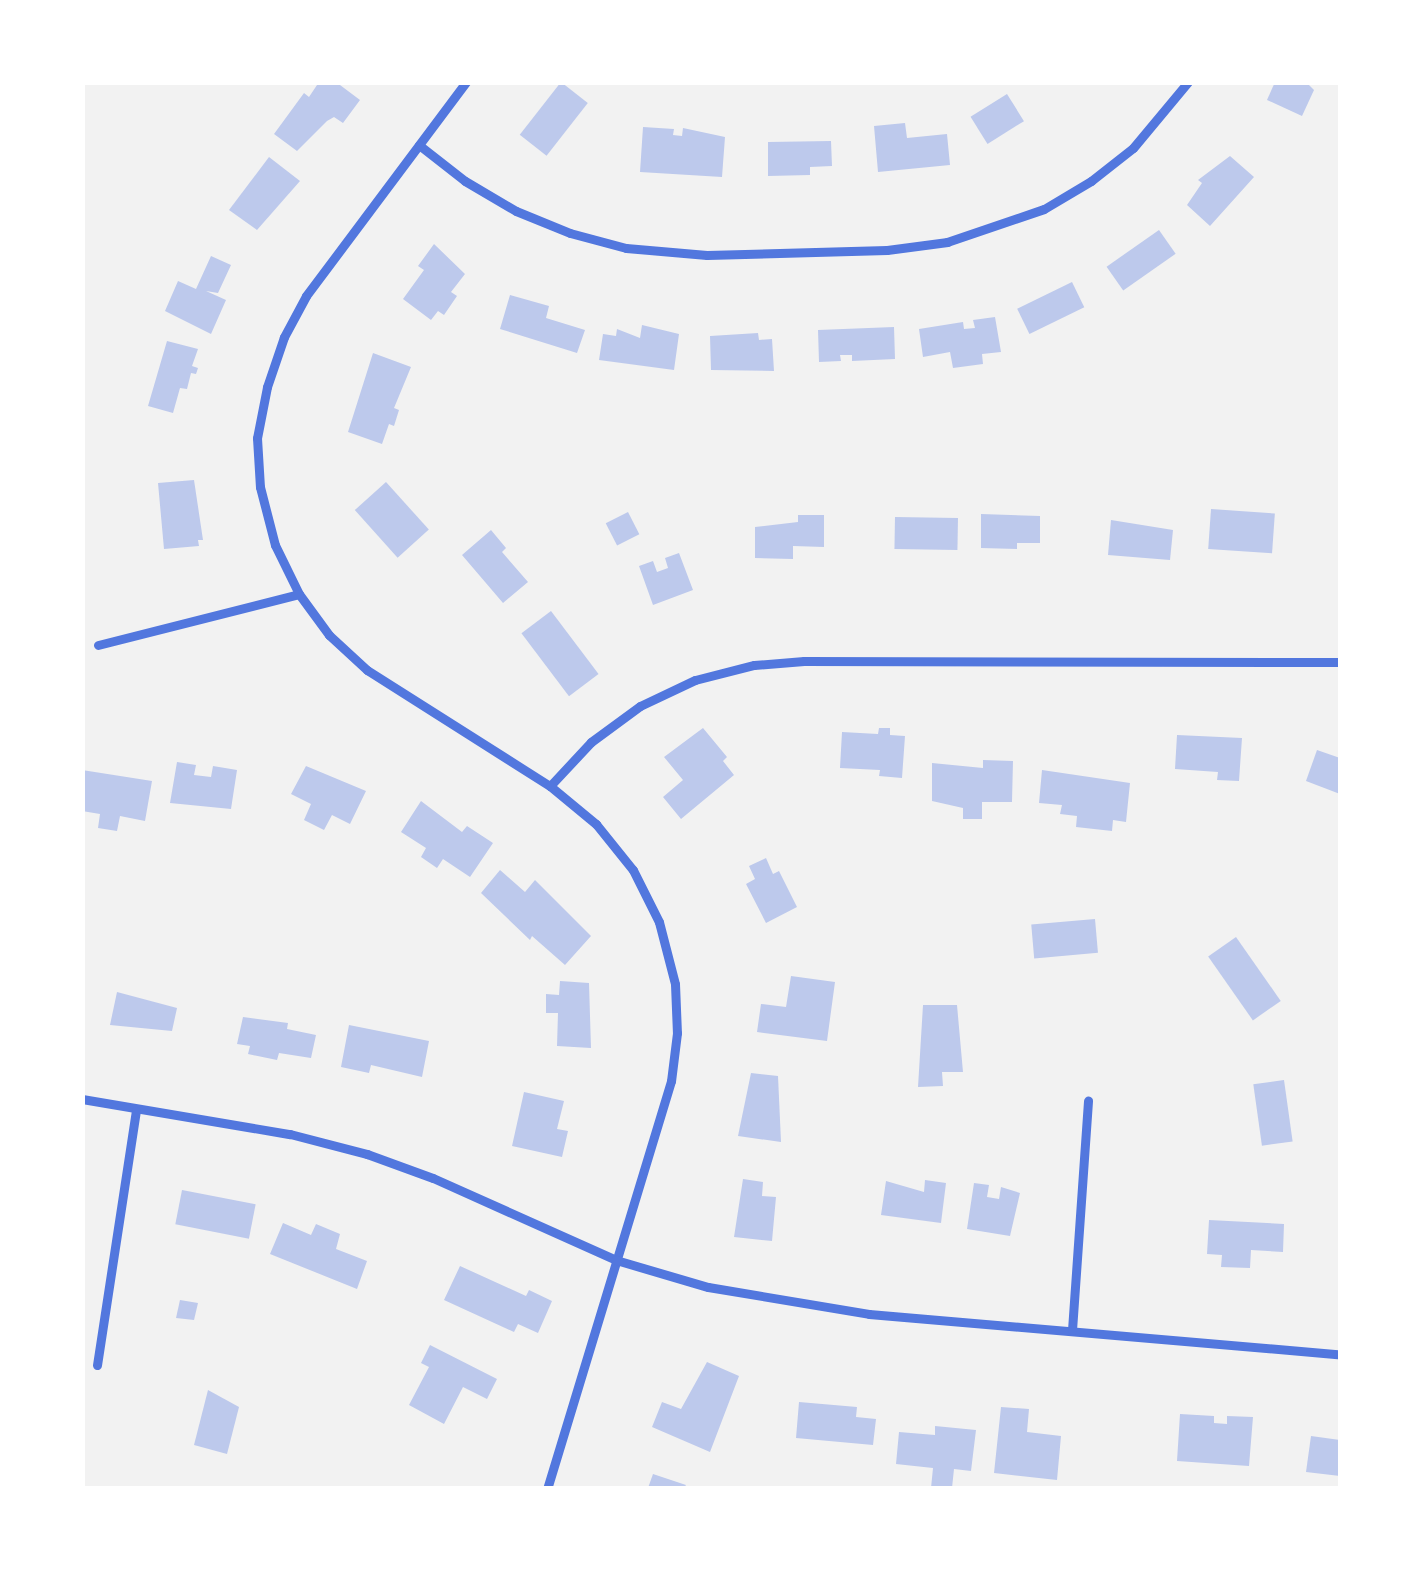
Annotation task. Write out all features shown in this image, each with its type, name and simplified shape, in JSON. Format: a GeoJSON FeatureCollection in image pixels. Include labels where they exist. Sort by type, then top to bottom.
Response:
{"type":"FeatureCollection","features":[{"type":"Feature","properties":{"kind":"street"},"geometry":{"type":"LineString","coordinates":[[466,82],[306,296],[284,338],[266,386],[256,438],[260,487],[274,545],[298,594],[329,635],[368,670],[550,786],[596,824],[633,870],[659,922],[674,984],[677,1033],[670,1082],[547,1488]]}},
{"type":"Feature","properties":{"kind":"street"},"geometry":{"type":"LineString","coordinates":[[419,145],[465,181],[516,211],[570,233],[626,248],[707,254],[887,250],[948,242],[1044,209],[1091,182],[1133,148],[1188,82]]}},
{"type":"Feature","properties":{"kind":"street"},"geometry":{"type":"LineString","coordinates":[[98,646],[298,594]]}},
{"type":"Feature","properties":{"kind":"street"},"geometry":{"type":"LineString","coordinates":[[550,786],[591,742],[640,706],[695,680],[754,665],[804,661],[1340,662]]}},
{"type":"Feature","properties":{"kind":"street"},"geometry":{"type":"LineString","coordinates":[[82,1099],[290,1134],[367,1154],[434,1178],[616,1260],[708,1288],[801,1306],[1340,1354]]}},
{"type":"Feature","properties":{"kind":"street"},"geometry":{"type":"LineString","coordinates":[[1072,1330],[1088,1102]]}},
{"type":"Feature","properties":{"kind":"street"},"geometry":{"type":"LineString","coordinates":[[97,1365],[136,1110]]}},
{"type":"Feature","properties":{"kind":"building"},"geometry":{"type":"Polygon","coordinates":[[[319,82],[336,82],[360,100],[343,123],[334,117],[327,121],[297,151],[274,134],[304,93],[309,97],[319,82]]]}},
{"type":"Feature","properties":{"kind":"building"},"geometry":{"type":"Polygon","coordinates":[[[561,82],[588,103],[547,156],[520,135],[561,82]]]}},
{"type":"Feature","properties":{"kind":"building"},"geometry":{"type":"Polygon","coordinates":[[[1275,82],[1306,82],[1314,90],[1302,116],[1267,100],[1275,82]]]}},
{"type":"Feature","properties":{"kind":"building"},"geometry":{"type":"Polygon","coordinates":[[[1007,94],[1024,121],[987,144],[971,117],[1007,94]]]}},
{"type":"Feature","properties":{"kind":"building"},"geometry":{"type":"Polygon","coordinates":[[[905,123],[907,138],[947,134],[950,165],[878,172],[874,126],[905,123]]]}},
{"type":"Feature","properties":{"kind":"building"},"geometry":{"type":"Polygon","coordinates":[[[643,127],[674,129],[673,135],[682,136],[683,128],[725,137],[722,177],[640,172],[643,127]]]}},
{"type":"Feature","properties":{"kind":"building"},"geometry":{"type":"Polygon","coordinates":[[[831,141],[832,166],[810,167],[810,175],[768,176],[768,142],[831,141]]]}},
{"type":"Feature","properties":{"kind":"building"},"geometry":{"type":"Polygon","coordinates":[[[1230,156],[1254,177],[1210,226],[1187,205],[1202,183],[1198,180],[1230,156]]]}},
{"type":"Feature","properties":{"kind":"building"},"geometry":{"type":"Polygon","coordinates":[[[269,157],[300,181],[257,230],[229,210],[269,157]]]}},
{"type":"Feature","properties":{"kind":"building"},"geometry":{"type":"Polygon","coordinates":[[[1159,230],[1176,254],[1123,290],[1107,267],[1159,230]]]}},
{"type":"Feature","properties":{"kind":"building"},"geometry":{"type":"Polygon","coordinates":[[[434,244],[465,274],[451,292],[457,296],[444,315],[438,311],[431,320],[403,299],[424,270],[418,266],[434,244]]]}},
{"type":"Feature","properties":{"kind":"building"},"geometry":{"type":"Polygon","coordinates":[[[211,256],[231,265],[218,293],[206,291],[226,300],[211,334],[165,311],[178,281],[196,289],[211,256]]]}},
{"type":"Feature","properties":{"kind":"building"},"geometry":{"type":"Polygon","coordinates":[[[1072,282],[1084,307],[1029,334],[1017,309],[1072,282]]]}},
{"type":"Feature","properties":{"kind":"building"},"geometry":{"type":"Polygon","coordinates":[[[510,295],[549,306],[546,318],[585,330],[577,353],[500,329],[510,295]]]}},
{"type":"Feature","properties":{"kind":"building"},"geometry":{"type":"Polygon","coordinates":[[[995,317],[1001,352],[982,354],[983,364],[953,368],[950,352],[923,357],[919,329],[963,322],[964,329],[975,328],[973,320],[995,317]]]}},
{"type":"Feature","properties":{"kind":"building"},"geometry":{"type":"Polygon","coordinates":[[[642,325],[679,334],[674,370],[599,360],[603,334],[616,336],[617,329],[640,338],[642,325]]]}},
{"type":"Feature","properties":{"kind":"building"},"geometry":{"type":"Polygon","coordinates":[[[894,327],[895,359],[852,361],[852,355],[840,355],[841,361],[819,362],[818,330],[894,327]]]}},
{"type":"Feature","properties":{"kind":"building"},"geometry":{"type":"Polygon","coordinates":[[[758,333],[759,340],[772,339],[774,371],[711,370],[710,336],[758,333]]]}},
{"type":"Feature","properties":{"kind":"building"},"geometry":{"type":"Polygon","coordinates":[[[167,341],[198,349],[192,366],[198,368],[196,374],[191,373],[187,389],[180,388],[173,413],[148,406],[167,341]]]}},
{"type":"Feature","properties":{"kind":"building"},"geometry":{"type":"Polygon","coordinates":[[[373,353],[411,367],[394,408],[399,410],[394,426],[389,424],[382,444],[348,432],[373,353]]]}},
{"type":"Feature","properties":{"kind":"building"},"geometry":{"type":"Polygon","coordinates":[[[194,480],[203,540],[198,540],[199,546],[164,549],[158,483],[194,480]]]}},
{"type":"Feature","properties":{"kind":"building"},"geometry":{"type":"Polygon","coordinates":[[[386,482],[429,530],[398,558],[355,510],[386,482]]]}},
{"type":"Feature","properties":{"kind":"building"},"geometry":{"type":"Polygon","coordinates":[[[1211,509],[1275,513],[1272,553],[1208,549],[1211,509]]]}},
{"type":"Feature","properties":{"kind":"building"},"geometry":{"type":"Polygon","coordinates":[[[628,512],[639,534],[617,546],[606,523],[628,512]]]}},
{"type":"Feature","properties":{"kind":"building"},"geometry":{"type":"Polygon","coordinates":[[[981,514],[1040,516],[1040,543],[1017,543],[1017,549],[981,548],[981,514]]]}},
{"type":"Feature","properties":{"kind":"building"},"geometry":{"type":"Polygon","coordinates":[[[798,515],[824,515],[824,547],[793,546],[793,559],[755,558],[755,527],[798,522],[798,515]]]}},
{"type":"Feature","properties":{"kind":"building"},"geometry":{"type":"Polygon","coordinates":[[[895,517],[958,518],[957,550],[894,549],[895,517]]]}},
{"type":"Feature","properties":{"kind":"building"},"geometry":{"type":"Polygon","coordinates":[[[1111,520],[1173,530],[1170,560],[1108,555],[1111,520]]]}},
{"type":"Feature","properties":{"kind":"building"},"geometry":{"type":"Polygon","coordinates":[[[491,530],[506,548],[502,552],[528,582],[503,603],[462,555],[491,530]]]}},
{"type":"Feature","properties":{"kind":"building"},"geometry":{"type":"Polygon","coordinates":[[[679,553],[693,590],[653,605],[639,566],[653,561],[657,572],[668,568],[665,558],[679,553]]]}},
{"type":"Feature","properties":{"kind":"building"},"geometry":{"type":"Polygon","coordinates":[[[551,611],[599,674],[569,696],[521,633],[551,611]]]}},
{"type":"Feature","properties":{"kind":"building"},"geometry":{"type":"Polygon","coordinates":[[[703,728],[727,757],[723,761],[734,775],[681,819],[663,797],[683,780],[664,757],[703,728]]]}},
{"type":"Feature","properties":{"kind":"building"},"geometry":{"type":"Polygon","coordinates":[[[879,728],[890,728],[890,735],[905,736],[902,778],[879,776],[880,770],[840,768],[842,732],[878,734],[879,728]]]}},
{"type":"Feature","properties":{"kind":"building"},"geometry":{"type":"Polygon","coordinates":[[[1177,735],[1242,738],[1239,781],[1217,780],[1218,772],[1175,769],[1177,735]]]}},
{"type":"Feature","properties":{"kind":"building"},"geometry":{"type":"Polygon","coordinates":[[[1317,750],[1340,758],[1340,794],[1306,781],[1317,750]]]}},
{"type":"Feature","properties":{"kind":"building"},"geometry":{"type":"Polygon","coordinates":[[[983,760],[1013,761],[1012,802],[982,802],[982,819],[963,819],[963,808],[932,801],[932,763],[983,768],[983,760]]]}},
{"type":"Feature","properties":{"kind":"building"},"geometry":{"type":"Polygon","coordinates":[[[177,762],[196,765],[194,775],[211,777],[213,766],[237,770],[231,809],[170,803],[177,762]]]}},
{"type":"Feature","properties":{"kind":"building"},"geometry":{"type":"Polygon","coordinates":[[[306,766],[366,791],[350,824],[332,815],[324,830],[304,820],[311,804],[291,794],[306,766]]]}},
{"type":"Feature","properties":{"kind":"building"},"geometry":{"type":"Polygon","coordinates":[[[82,770],[152,781],[145,821],[120,816],[117,831],[98,828],[100,814],[82,811],[82,770]]]}},
{"type":"Feature","properties":{"kind":"building"},"geometry":{"type":"Polygon","coordinates":[[[1042,770],[1130,783],[1126,822],[1113,820],[1112,831],[1076,827],[1077,816],[1060,814],[1062,805],[1039,803],[1042,770]]]}},
{"type":"Feature","properties":{"kind":"building"},"geometry":{"type":"Polygon","coordinates":[[[421,801],[462,832],[467,826],[493,843],[470,877],[443,859],[437,868],[421,857],[426,848],[401,832],[421,801]]]}},
{"type":"Feature","properties":{"kind":"building"},"geometry":{"type":"Polygon","coordinates":[[[766,858],[773,874],[779,871],[797,907],[766,923],[746,884],[755,879],[749,866],[766,858]]]}},
{"type":"Feature","properties":{"kind":"building"},"geometry":{"type":"Polygon","coordinates":[[[500,870],[525,892],[535,880],[591,936],[565,965],[532,936],[530,940],[481,893],[500,870]]]}},
{"type":"Feature","properties":{"kind":"building"},"geometry":{"type":"Polygon","coordinates":[[[1095,919],[1098,953],[1034,958],[1031,925],[1095,919]]]}},
{"type":"Feature","properties":{"kind":"building"},"geometry":{"type":"Polygon","coordinates":[[[1236,937],[1281,1001],[1253,1020],[1208,957],[1236,937]]]}},
{"type":"Feature","properties":{"kind":"building"},"geometry":{"type":"Polygon","coordinates":[[[791,976],[835,982],[827,1041],[757,1032],[761,1004],[786,1007],[791,976]]]}},
{"type":"Feature","properties":{"kind":"building"},"geometry":{"type":"Polygon","coordinates":[[[560,981],[589,983],[591,1048],[557,1046],[558,1013],[546,1013],[546,994],[559,995],[560,981]]]}},
{"type":"Feature","properties":{"kind":"building"},"geometry":{"type":"Polygon","coordinates":[[[117,992],[177,1008],[172,1031],[110,1025],[117,992]]]}},
{"type":"Feature","properties":{"kind":"building"},"geometry":{"type":"Polygon","coordinates":[[[923,1005],[957,1005],[963,1072],[942,1072],[943,1086],[918,1087],[923,1005]]]}},
{"type":"Feature","properties":{"kind":"building"},"geometry":{"type":"Polygon","coordinates":[[[243,1017],[288,1023],[287,1029],[316,1035],[311,1058],[279,1053],[277,1060],[248,1054],[250,1046],[237,1044],[243,1017]]]}},
{"type":"Feature","properties":{"kind":"building"},"geometry":{"type":"Polygon","coordinates":[[[349,1025],[429,1041],[422,1077],[371,1065],[369,1073],[341,1067],[349,1025]]]}},
{"type":"Feature","properties":{"kind":"building"},"geometry":{"type":"Polygon","coordinates":[[[751,1073],[778,1076],[781,1142],[738,1136],[751,1073]]]}},
{"type":"Feature","properties":{"kind":"building"},"geometry":{"type":"Polygon","coordinates":[[[1284,1080],[1293,1141],[1262,1146],[1253,1084],[1284,1080]]]}},
{"type":"Feature","properties":{"kind":"building"},"geometry":{"type":"Polygon","coordinates":[[[524,1092],[564,1101],[557,1129],[568,1131],[562,1157],[512,1146],[524,1092]]]}},
{"type":"Feature","properties":{"kind":"building"},"geometry":{"type":"Polygon","coordinates":[[[743,1179],[763,1182],[762,1196],[776,1197],[772,1241],[734,1237],[743,1179]]]}},
{"type":"Feature","properties":{"kind":"building"},"geometry":{"type":"Polygon","coordinates":[[[925,1180],[946,1183],[941,1223],[881,1215],[886,1181],[924,1192],[925,1180]]]}},
{"type":"Feature","properties":{"kind":"building"},"geometry":{"type":"Polygon","coordinates":[[[974,1183],[989,1185],[987,1197],[999,1199],[1001,1187],[1020,1193],[1010,1236],[967,1229],[974,1183]]]}},
{"type":"Feature","properties":{"kind":"building"},"geometry":{"type":"Polygon","coordinates":[[[182,1190],[256,1204],[249,1239],[175,1224],[182,1190]]]}},
{"type":"Feature","properties":{"kind":"building"},"geometry":{"type":"Polygon","coordinates":[[[1209,1220],[1284,1224],[1283,1252],[1251,1250],[1250,1268],[1221,1267],[1222,1255],[1207,1254],[1209,1220]]]}},
{"type":"Feature","properties":{"kind":"building"},"geometry":{"type":"Polygon","coordinates":[[[283,1223],[311,1235],[316,1224],[340,1234],[336,1249],[367,1261],[357,1289],[270,1254],[283,1223]]]}},
{"type":"Feature","properties":{"kind":"building"},"geometry":{"type":"Polygon","coordinates":[[[460,1266],[526,1296],[529,1290],[552,1301],[538,1333],[518,1324],[514,1332],[444,1300],[460,1266]]]}},
{"type":"Feature","properties":{"kind":"building"},"geometry":{"type":"Polygon","coordinates":[[[180,1300],[198,1303],[194,1320],[176,1318],[180,1300]]]}},
{"type":"Feature","properties":{"kind":"building"},"geometry":{"type":"Polygon","coordinates":[[[430,1345],[497,1379],[487,1399],[463,1387],[444,1424],[409,1405],[429,1367],[421,1363],[430,1345]]]}},
{"type":"Feature","properties":{"kind":"building"},"geometry":{"type":"Polygon","coordinates":[[[707,1362],[739,1376],[710,1452],[652,1427],[662,1402],[681,1409],[707,1362]]]}},
{"type":"Feature","properties":{"kind":"building"},"geometry":{"type":"Polygon","coordinates":[[[208,1390],[239,1407],[227,1454],[194,1445],[208,1390]]]}},
{"type":"Feature","properties":{"kind":"building"},"geometry":{"type":"Polygon","coordinates":[[[799,1402],[857,1407],[856,1417],[876,1419],[873,1445],[796,1438],[799,1402]]]}},
{"type":"Feature","properties":{"kind":"building"},"geometry":{"type":"Polygon","coordinates":[[[1001,1407],[1029,1409],[1027,1432],[1061,1436],[1057,1480],[994,1473],[1001,1407]]]}},
{"type":"Feature","properties":{"kind":"building"},"geometry":{"type":"Polygon","coordinates":[[[1180,1414],[1214,1416],[1214,1423],[1227,1424],[1227,1416],[1253,1417],[1249,1466],[1177,1461],[1180,1414]]]}},
{"type":"Feature","properties":{"kind":"building"},"geometry":{"type":"Polygon","coordinates":[[[935,1426],[976,1430],[971,1471],[954,1469],[952,1488],[931,1488],[933,1468],[896,1464],[899,1432],[935,1435],[935,1426]]]}},
{"type":"Feature","properties":{"kind":"building"},"geometry":{"type":"Polygon","coordinates":[[[1311,1436],[1340,1440],[1340,1476],[1306,1472],[1311,1436]]]}},
{"type":"Feature","properties":{"kind":"building"},"geometry":{"type":"Polygon","coordinates":[[[653,1474],[686,1485],[648,1488],[653,1474]]]}}]}
